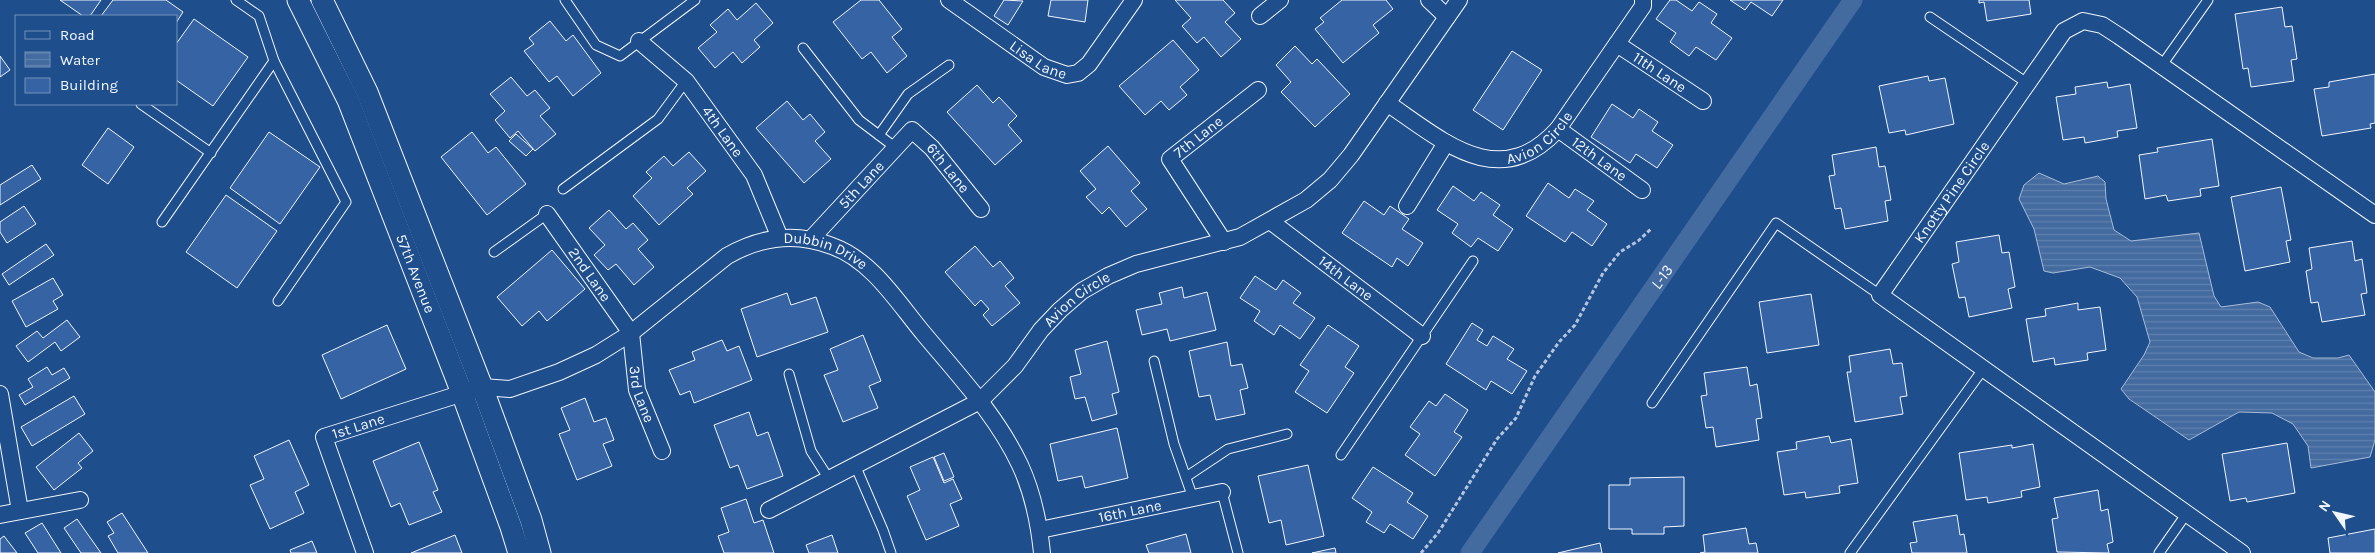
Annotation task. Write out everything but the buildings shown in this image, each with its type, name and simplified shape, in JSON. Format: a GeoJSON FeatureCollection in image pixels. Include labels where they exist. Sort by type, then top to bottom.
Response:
{"type":"FeatureCollection","features":[{"type":"Feature","properties":{"kind":"street","name":"57th Avenue"},"geometry":{"type":"LineString","coordinates":[[298,0],[348,100],[472,390],[531,520],[540,553]]}},
{"type":"Feature","properties":{"kind":"street","name":"57th Avenue"},"geometry":{"type":"LineString","coordinates":[[322,0],[367,92],[472,390],[518,553]]}},
{"type":"Feature","properties":{"kind":"street","name":"Lisa Lane"},"geometry":{"type":"LineString","coordinates":[[949,0],[1044,67],[1067,75],[1078,73],[1089,64],[1134,0]]}},
{"type":"Feature","properties":{"kind":"street"},"geometry":{"type":"LineString","coordinates":[[1260,16],[1280,0]]}},
{"type":"Feature","properties":{"kind":"street"},"geometry":{"type":"LineString","coordinates":[[1429,0],[1447,16]]}},
{"type":"Feature","properties":{"kind":"street","name":"Avion Circle"},"geometry":{"type":"LineString","coordinates":[[769,510],[980,401],[1015,366],[1041,330],[1082,291],[1108,276],[1136,264],[1240,237],[1306,200],[1330,180],[1351,155],[1459,0]]}},
{"type":"Feature","properties":{"kind":"street","name":"Avion Circle"},"geometry":{"type":"LineString","coordinates":[[1387,103],[1446,143],[1469,156],[1497,159],[1525,154],[1549,139],[1558,129],[1643,6],[1643,0]]}},
{"type":"Feature","properties":{"kind":"street","name":"Knotty Pine Circle"},"geometry":{"type":"LineString","coordinates":[[1880,295],[2064,31],[2083,21],[2102,25],[2373,210]]}},
{"type":"Feature","properties":{"kind":"street","name":"4th Lane"},"geometry":{"type":"LineString","coordinates":[[640,41],[686,81],[754,175],[780,238]]}},
{"type":"Feature","properties":{"kind":"street","name":"11th Lane"},"geometry":{"type":"LineString","coordinates":[[1617,44],[1703,101]]}},
{"type":"Feature","properties":{"kind":"street","name":"7th Lane"},"geometry":{"type":"LineString","coordinates":[[1224,242],[1170,159],[1258,90]]}},
{"type":"Feature","properties":{"kind":"street","name":"12th Lane"},"geometry":{"type":"LineString","coordinates":[[1558,129],[1642,190]]}},
{"type":"Feature","properties":{"kind":"street","name":"5th Lane"},"geometry":{"type":"LineString","coordinates":[[811,239],[912,130]]}},
{"type":"Feature","properties":{"kind":"street","name":"6th Lane"},"geometry":{"type":"LineString","coordinates":[[912,130],[932,148],[981,209]]}},
{"type":"Feature","properties":{"kind":"street"},"geometry":{"type":"LineString","coordinates":[[1407,206],[1446,143]]}},
{"type":"Feature","properties":{"kind":"street","name":"2nd Lane"},"geometry":{"type":"LineString","coordinates":[[547,214],[631,333]]}},
{"type":"Feature","properties":{"kind":"street","name":"14th Lane"},"geometry":{"type":"LineString","coordinates":[[1270,221],[1422,336]]}},
{"type":"Feature","properties":{"kind":"street","name":"Dubbin Drive"},"geometry":{"type":"LineString","coordinates":[[472,390],[510,389],[596,355],[631,333],[727,256],[752,244],[780,238],[811,239],[845,252],[867,268],[995,421],[1020,466],[1033,502],[1040,530],[1042,553]]}},
{"type":"Feature","properties":{"kind":"street"},"geometry":{"type":"LineString","coordinates":[[1880,295],[2242,553]]}},
{"type":"Feature","properties":{"kind":"street","name":"3rd Lane"},"geometry":{"type":"LineString","coordinates":[[631,333],[637,390],[662,451]]}},
{"type":"Feature","properties":{"kind":"street","name":"1st Lane"},"geometry":{"type":"LineString","coordinates":[[365,553],[324,437],[472,390]]}},
{"type":"Feature","properties":{"kind":"street"},"geometry":{"type":"LineString","coordinates":[[0,394],[20,511]]}},
{"type":"Feature","properties":{"kind":"street","name":"16th Lane"},"geometry":{"type":"LineString","coordinates":[[1040,530],[1222,492]]}},
{"type":"Feature","properties":{"kind":"street"},"geometry":{"type":"LineString","coordinates":[[0,515],[80,500]]}},
{"type":"Feature","properties":{"kind":"lane"},"geometry":{"type":"LineString","coordinates":[[236,0],[259,16],[274,61],[346,202],[278,301]]}},
{"type":"Feature","properties":{"kind":"lane"},"geometry":{"type":"LineString","coordinates":[[565,0],[596,45],[620,56],[695,0]]}},
{"type":"Feature","properties":{"kind":"lane"},"geometry":{"type":"LineString","coordinates":[[2162,65],[2208,0]]}},
{"type":"Feature","properties":{"kind":"lane"},"geometry":{"type":"LineString","coordinates":[[1930,17],[2027,83]]}},
{"type":"Feature","properties":{"kind":"lane"},"geometry":{"type":"LineString","coordinates":[[803,48],[859,120],[896,148]]}},
{"type":"Feature","properties":{"kind":"lane"},"geometry":{"type":"LineString","coordinates":[[162,222],[274,61]]}},
{"type":"Feature","properties":{"kind":"lane"},"geometry":{"type":"LineString","coordinates":[[879,135],[908,94],[949,64]]}},
{"type":"Feature","properties":{"kind":"lane"},"geometry":{"type":"LineString","coordinates":[[563,189],[658,119],[686,81]]}},
{"type":"Feature","properties":{"kind":"lane"},"geometry":{"type":"LineString","coordinates":[[142,105],[211,153]]}},
{"type":"Feature","properties":{"kind":"lane"},"geometry":{"type":"LineString","coordinates":[[494,252],[547,214]]}},
{"type":"Feature","properties":{"kind":"lane"},"geometry":{"type":"LineString","coordinates":[[1652,403],[1776,223],[1880,295]]}},
{"type":"Feature","properties":{"kind":"lane"},"geometry":{"type":"LineString","coordinates":[[1342,454],[1472,261]]}},
{"type":"Feature","properties":{"kind":"lane"},"geometry":{"type":"LineString","coordinates":[[1154,361],[1174,444],[1193,498]]}},
{"type":"Feature","properties":{"kind":"lane"},"geometry":{"type":"LineString","coordinates":[[1850,553],[1984,368]]}},
{"type":"Feature","properties":{"kind":"lane"},"geometry":{"type":"LineString","coordinates":[[789,374],[811,451],[829,479]]}},
{"type":"Feature","properties":{"kind":"lane"},"geometry":{"type":"LineString","coordinates":[[1186,477],[1228,448],[1287,434]]}},
{"type":"Feature","properties":{"kind":"lane"},"geometry":{"type":"LineString","coordinates":[[855,465],[884,530],[891,553]]}},
{"type":"Feature","properties":{"kind":"lane"},"geometry":{"type":"LineString","coordinates":[[1222,492],[1238,553]]}},
{"type":"Feature","properties":{"kind":"lane"},"geometry":{"type":"LineString","coordinates":[[2159,553],[2187,513]]}},
{"type":"Feature","properties":{"kind":"path"},"geometry":{"type":"LineString","coordinates":[[1421,553],[1438,533],[1497,439],[1516,418],[1535,376],[1558,342],[1575,325],[1603,273],[1620,252],[1638,241],[1651,229]]}},
{"type":"Feature","properties":{"kind":"water"},"geometry":{"type":"Polygon","coordinates":[[[2039,173],[2064,184],[2098,176],[2105,182],[2106,199],[2114,230],[2131,241],[2199,233],[2214,296],[2221,307],[2258,302],[2270,307],[2299,352],[2313,358],[2338,358],[2349,355],[2375,392],[2375,440],[2370,457],[2311,468],[2308,446],[2293,424],[2272,413],[2239,412],[2189,440],[2129,399],[2121,389],[2144,355],[2150,342],[2137,297],[2120,278],[2090,267],[2053,273],[2044,271],[2034,229],[2019,199],[2024,185],[2039,173]]]}},
{"type":"Feature","properties":{"kind":"waterway","name":"L-13"},"geometry":{"type":"LineString","coordinates":[[1470,553],[1853,0]]}}]}
